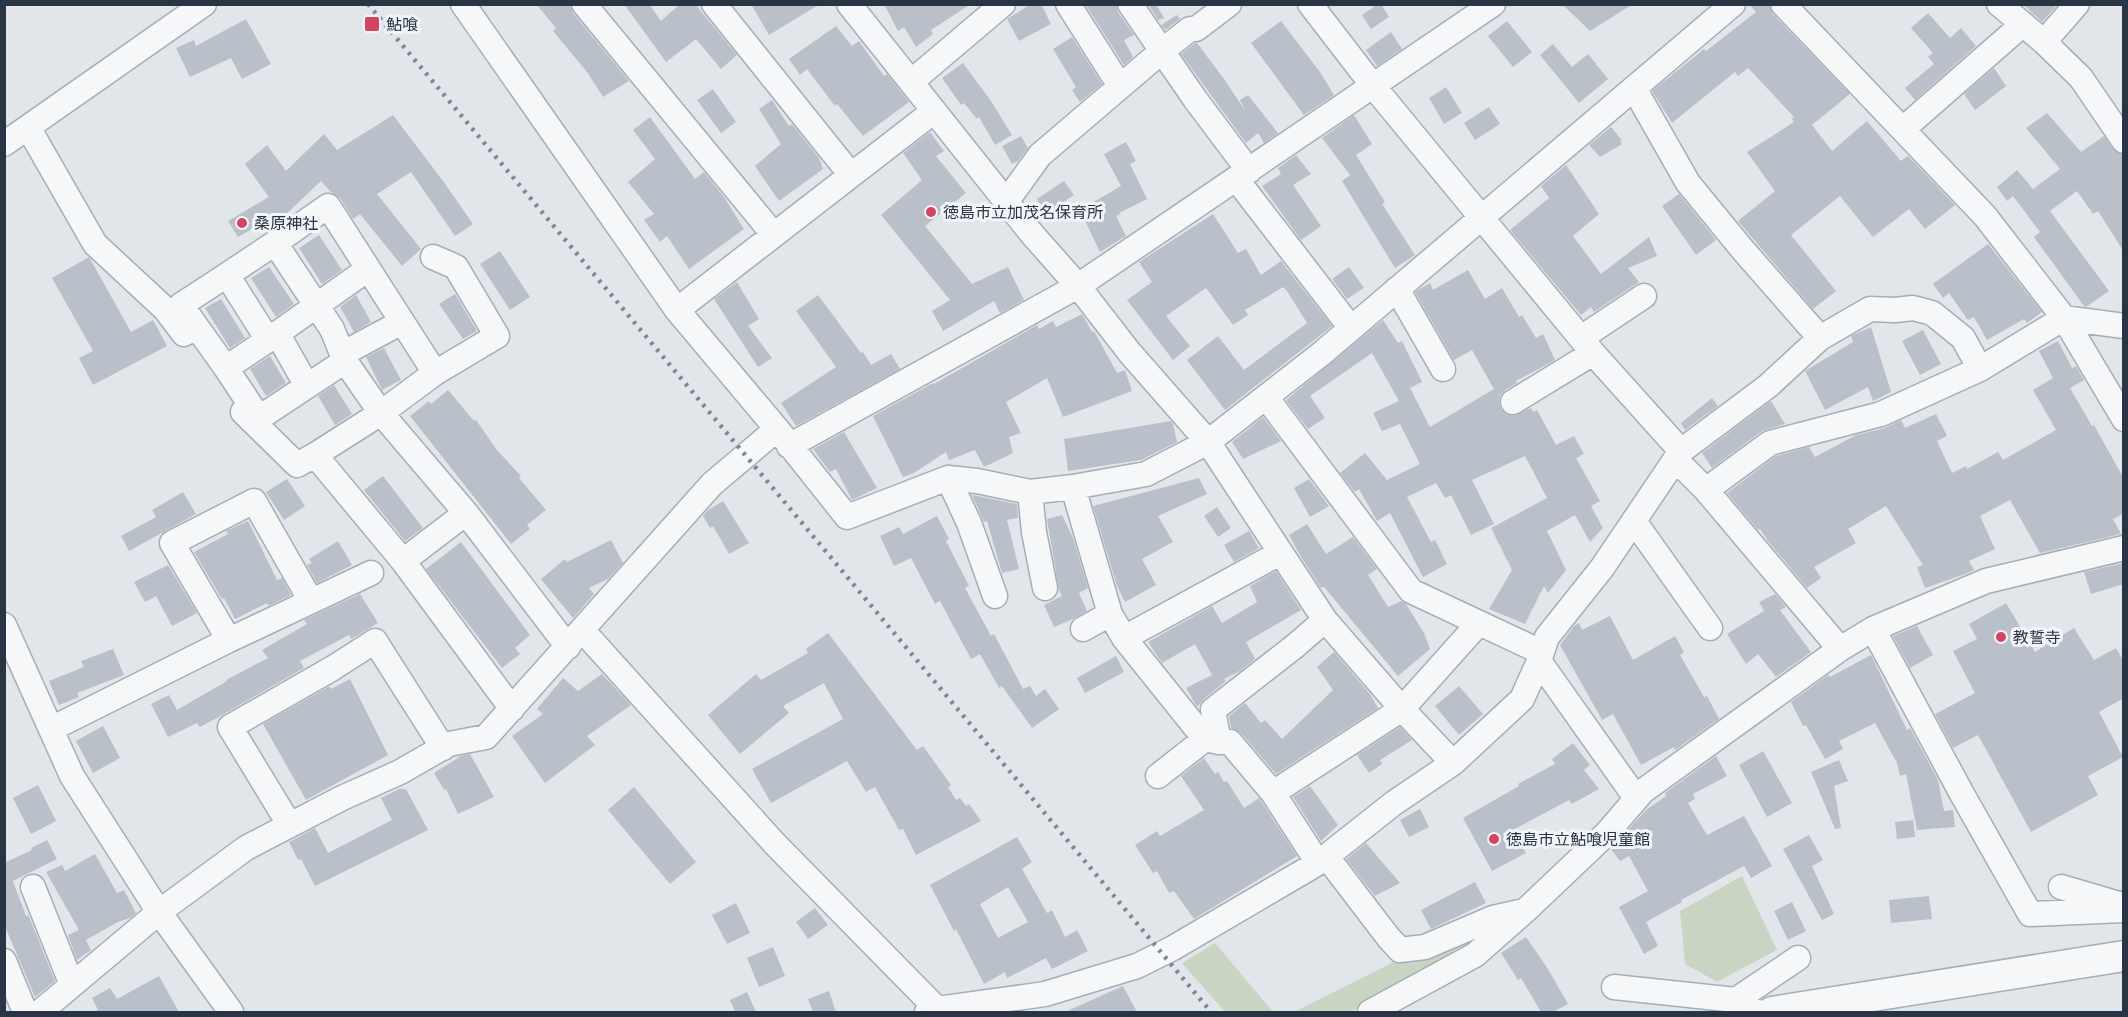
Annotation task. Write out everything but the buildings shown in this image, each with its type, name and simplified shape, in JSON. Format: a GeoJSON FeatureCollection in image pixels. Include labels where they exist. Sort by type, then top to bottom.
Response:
{"type":"FeatureCollection","features":[{"type":"Feature","properties":{"kind":"street"},"geometry":{"type":"LineString","coordinates":[[4,144],[29,129],[85,86],[204,4]]}},
{"type":"Feature","properties":{"kind":"street"},"geometry":{"type":"LineString","coordinates":[[463,4],[677,310],[847,517],[948,478],[977,481],[1030,492],[1146,474],[1208,442],[1351,328],[1733,4]]}},
{"type":"Feature","properties":{"kind":"street"},"geometry":{"type":"LineString","coordinates":[[584,4],[774,235]]}},
{"type":"Feature","properties":{"kind":"street"},"geometry":{"type":"LineString","coordinates":[[714,4],[851,175]]}},
{"type":"Feature","properties":{"kind":"street"},"geometry":{"type":"LineString","coordinates":[[849,4],[1006,202],[1078,286],[1130,353],[1208,442],[1325,620],[1402,709],[1453,763]]}},
{"type":"Feature","properties":{"kind":"street"},"geometry":{"type":"LineString","coordinates":[[911,82],[1003,4]]}},
{"type":"Feature","properties":{"kind":"street"},"geometry":{"type":"LineString","coordinates":[[1068,4],[1120,86]]}},
{"type":"Feature","properties":{"kind":"street"},"geometry":{"type":"LineString","coordinates":[[1130,4],[1195,99],[1243,176],[1351,328]]}},
{"type":"Feature","properties":{"kind":"street"},"geometry":{"type":"LineString","coordinates":[[1006,202],[1040,154],[1162,51],[1190,29],[1196,30],[1229,4]]}},
{"type":"Feature","properties":{"kind":"street"},"geometry":{"type":"LineString","coordinates":[[1310,4],[1374,87],[1840,649]]}},
{"type":"Feature","properties":{"kind":"street"},"geometry":{"type":"LineString","coordinates":[[40,1012],[159,912],[246,848],[289,824],[396,774],[449,744],[486,737],[576,639],[712,484],[783,438],[1078,286],[1494,4]]}},
{"type":"Feature","properties":{"kind":"street"},"geometry":{"type":"LineString","coordinates":[[1783,4],[1985,216],[2064,318],[2124,419]]}},
{"type":"Feature","properties":{"kind":"street"},"geometry":{"type":"LineString","coordinates":[[1999,4],[2044,42],[2081,78],[2124,141]]}},
{"type":"Feature","properties":{"kind":"street"},"geometry":{"type":"LineString","coordinates":[[2044,42],[2077,4]]}},
{"type":"Feature","properties":{"kind":"street"},"geometry":{"type":"LineString","coordinates":[[1903,129],[2023,24]]}},
{"type":"Feature","properties":{"kind":"street"},"geometry":{"type":"LineString","coordinates":[[1634,88],[1688,183],[1820,338]]}},
{"type":"Feature","properties":{"kind":"street"},"geometry":{"type":"LineString","coordinates":[[677,310],[934,111]]}},
{"type":"Feature","properties":{"kind":"street"},"geometry":{"type":"LineString","coordinates":[[29,129],[95,244],[165,309],[238,408],[297,465],[381,413],[435,373],[497,336],[456,267],[433,257]]}},
{"type":"Feature","properties":{"kind":"street"},"geometry":{"type":"LineString","coordinates":[[402,322],[344,357],[308,386],[259,418],[181,305],[328,206],[435,373]]}},
{"type":"Feature","properties":{"kind":"street"},"geometry":{"type":"LineString","coordinates":[[274,243],[332,329],[344,357],[381,413],[466,513],[576,639],[775,844],[932,1011],[1045,994],[1137,966],[1173,948],[1322,860],[1395,803],[1453,763],[1522,699],[1547,638],[1602,568],[1679,455],[1768,386],[1820,338],[1870,309],[1913,308],[1932,313],[1963,338],[1980,369]]}},
{"type":"Feature","properties":{"kind":"street"},"geometry":{"type":"LineString","coordinates":[[226,368],[368,269]]}},
{"type":"Feature","properties":{"kind":"street"},"geometry":{"type":"LineString","coordinates":[[227,275],[308,386]]}},
{"type":"Feature","properties":{"kind":"street"},"geometry":{"type":"LineString","coordinates":[[1397,289],[1443,369]]}},
{"type":"Feature","properties":{"kind":"street"},"geometry":{"type":"LineString","coordinates":[[1513,402],[1587,345],[1644,296]]}},
{"type":"Feature","properties":{"kind":"street"},"geometry":{"type":"LineString","coordinates":[[1706,490],[1770,443],[1881,414],[1980,369],[2064,318],[2124,327]]}},
{"type":"Feature","properties":{"kind":"street"},"geometry":{"type":"LineString","coordinates":[[1266,397],[1411,591],[1479,623],[1540,657],[1636,798]]}},
{"type":"Feature","properties":{"kind":"street"},"geometry":{"type":"LineString","coordinates":[[315,455],[403,561],[512,709]]}},
{"type":"Feature","properties":{"kind":"street"},"geometry":{"type":"LineString","coordinates":[[948,478],[969,523],[994,596]]}},
{"type":"Feature","properties":{"kind":"street"},"geometry":{"type":"LineString","coordinates":[[1073,487],[1110,614],[1124,638],[1212,740]]}},
{"type":"Feature","properties":{"kind":"street"},"geometry":{"type":"LineString","coordinates":[[1030,492],[1034,532],[1046,588]]}},
{"type":"Feature","properties":{"kind":"street"},"geometry":{"type":"LineString","coordinates":[[229,640],[172,543],[254,501],[311,601]]}},
{"type":"Feature","properties":{"kind":"street"},"geometry":{"type":"LineString","coordinates":[[403,561],[466,513]]}},
{"type":"Feature","properties":{"kind":"street"},"geometry":{"type":"LineString","coordinates":[[1634,521],[1710,628]]}},
{"type":"Feature","properties":{"kind":"street"},"geometry":{"type":"LineString","coordinates":[[1370,1012],[1475,955],[1606,834],[1636,798],[1840,649],[1873,629],[1986,581],[2124,548]]}},
{"type":"Feature","properties":{"kind":"street"},"geometry":{"type":"LineString","coordinates":[[1124,638],[1280,553]]}},
{"type":"Feature","properties":{"kind":"street"},"geometry":{"type":"LineString","coordinates":[[51,729],[229,640],[371,573]]}},
{"type":"Feature","properties":{"kind":"street"},"geometry":{"type":"LineString","coordinates":[[1083,628],[1110,614]]}},
{"type":"Feature","properties":{"kind":"street"},"geometry":{"type":"LineString","coordinates":[[1212,740],[1213,710],[1325,620]]}},
{"type":"Feature","properties":{"kind":"street"},"geometry":{"type":"LineString","coordinates":[[1274,793],[1402,709],[1479,623]]}},
{"type":"Feature","properties":{"kind":"street"},"geometry":{"type":"LineString","coordinates":[[4,625],[72,776],[159,912],[231,1012]]}},
{"type":"Feature","properties":{"kind":"street"},"geometry":{"type":"LineString","coordinates":[[1873,629],[2030,914],[2124,910]]}},
{"type":"Feature","properties":{"kind":"street"},"geometry":{"type":"LineString","coordinates":[[289,824],[230,727],[375,641],[443,748]]}},
{"type":"Feature","properties":{"kind":"street"},"geometry":{"type":"LineString","coordinates":[[1158,776],[1212,740],[1230,742],[1274,793],[1322,860],[1400,950],[1425,947],[1493,918],[1526,910]]}},
{"type":"Feature","properties":{"kind":"street"},"geometry":{"type":"LineString","coordinates":[[2061,886],[2124,905]]}},
{"type":"Feature","properties":{"kind":"street"},"geometry":{"type":"LineString","coordinates":[[33,887],[72,985]]}},
{"type":"Feature","properties":{"kind":"street"},"geometry":{"type":"LineString","coordinates":[[1772,1012],[2124,956]]}},
{"type":"Feature","properties":{"kind":"street"},"geometry":{"type":"LineString","coordinates":[[1736,999],[1798,958]]}},
{"type":"Feature","properties":{"kind":"street"},"geometry":{"type":"LineString","coordinates":[[4,961],[25,1012]]}},
{"type":"Feature","properties":{"kind":"street"},"geometry":{"type":"LineString","coordinates":[[1614,987],[1736,999],[1757,1012]]}},
{"type":"Feature","properties":{"kind":"green space"},"geometry":{"type":"Polygon","coordinates":[[[1742,876],[1777,950],[1717,982],[1685,964],[1680,911],[1742,876]]]}},
{"type":"Feature","properties":{"kind":"green space"},"geometry":{"type":"Polygon","coordinates":[[[1469,936],[1466,944],[1351,1012],[1294,1012],[1398,960],[1412,963],[1469,936]]]}},
{"type":"Feature","properties":{"kind":"green space"},"geometry":{"type":"Polygon","coordinates":[[[1215,943],[1273,1012],[1225,1012],[1182,963],[1215,943]]]}},
{"type":"Feature","properties":{"kind":"railway"},"geometry":{"type":"LineString","coordinates":[[368,4],[1211,1012]]}},
{"type":"Feature","properties":{"kind":"place","name":"鮎喰"},"geometry":{"type":"Point","coordinates":[372,24]}},
{"type":"Feature","properties":{"kind":"place","name":"徳島市立加茂名保育所"},"geometry":{"type":"Point","coordinates":[931,212]}},
{"type":"Feature","properties":{"kind":"place","name":"桑原神社"},"geometry":{"type":"Point","coordinates":[242,223]}},
{"type":"Feature","properties":{"kind":"place","name":"教誓寺"},"geometry":{"type":"Point","coordinates":[2001,637]}},
{"type":"Feature","properties":{"kind":"place","name":"徳島市立鮎喰児童館"},"geometry":{"type":"Point","coordinates":[1494,839]}}]}
